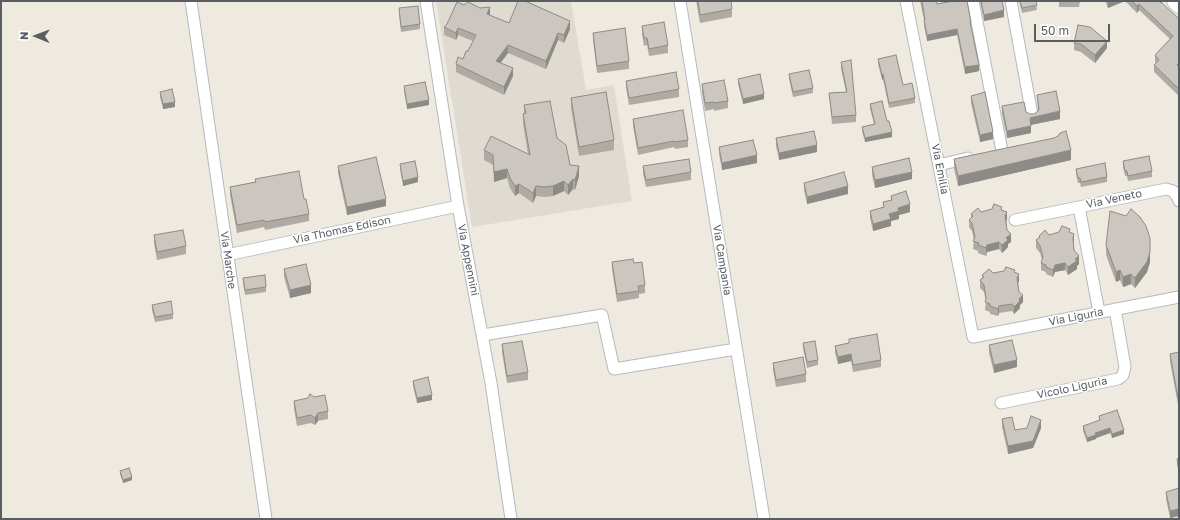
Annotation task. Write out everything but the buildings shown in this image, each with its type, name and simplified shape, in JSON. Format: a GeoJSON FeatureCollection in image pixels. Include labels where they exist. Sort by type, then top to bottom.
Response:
{"type":"FeatureCollection","features":[{"type":"Feature","properties":{"kind":"main road"},"geometry":{"type":"LineString","coordinates":[[1174,1],[1179,5]]}},
{"type":"Feature","properties":{"kind":"street","name":"Via Marche"},"geometry":{"type":"LineString","coordinates":[[191,1],[266,519]]}},
{"type":"Feature","properties":{"kind":"street","name":"Via Appennini"},"geometry":{"type":"LineString","coordinates":[[426,1],[458,206],[483,335],[511,519]]}},
{"type":"Feature","properties":{"kind":"street","name":"Via Campania"},"geometry":{"type":"LineString","coordinates":[[680,1],[764,519]]}},
{"type":"Feature","properties":{"kind":"street","name":"Via Emilia"},"geometry":{"type":"LineString","coordinates":[[906,1],[973,337]]}},
{"type":"Feature","properties":{"kind":"street"},"geometry":{"type":"LineString","coordinates":[[973,1],[1002,151]]}},
{"type":"Feature","properties":{"kind":"street"},"geometry":{"type":"LineString","coordinates":[[1010,1],[1032,115]]}},
{"type":"Feature","properties":{"kind":"street"},"geometry":{"type":"LineString","coordinates":[[939,165],[981,156]]}},
{"type":"Feature","properties":{"kind":"street","name":"Via Veneto"},"geometry":{"type":"LineString","coordinates":[[1099,312],[1079,207],[1166,189],[1170,189],[1175,193],[1179,201]]}},
{"type":"Feature","properties":{"kind":"street","name":"Via Thomas Edison"},"geometry":{"type":"LineString","coordinates":[[227,255],[458,206]]}},
{"type":"Feature","properties":{"kind":"street"},"geometry":{"type":"LineString","coordinates":[[1015,220],[1079,207]]}},
{"type":"Feature","properties":{"kind":"street","name":"Via Liguria"},"geometry":{"type":"LineString","coordinates":[[973,337],[1179,296]]}},
{"type":"Feature","properties":{"kind":"street","name":"Vicolo Liguria"},"geometry":{"type":"LineString","coordinates":[[1001,403],[1118,379],[1121,377],[1125,367],[1115,309]]}},
{"type":"Feature","properties":{"kind":"street"},"geometry":{"type":"LineString","coordinates":[[483,335],[602,315],[614,369],[736,349]]}},
{"type":"Feature","properties":{"kind":"shaded area"},"geometry":{"type":"Polygon","coordinates":[[[436,1],[571,1],[586,90],[614,85],[632,201],[472,227],[436,1]]]}}]}
